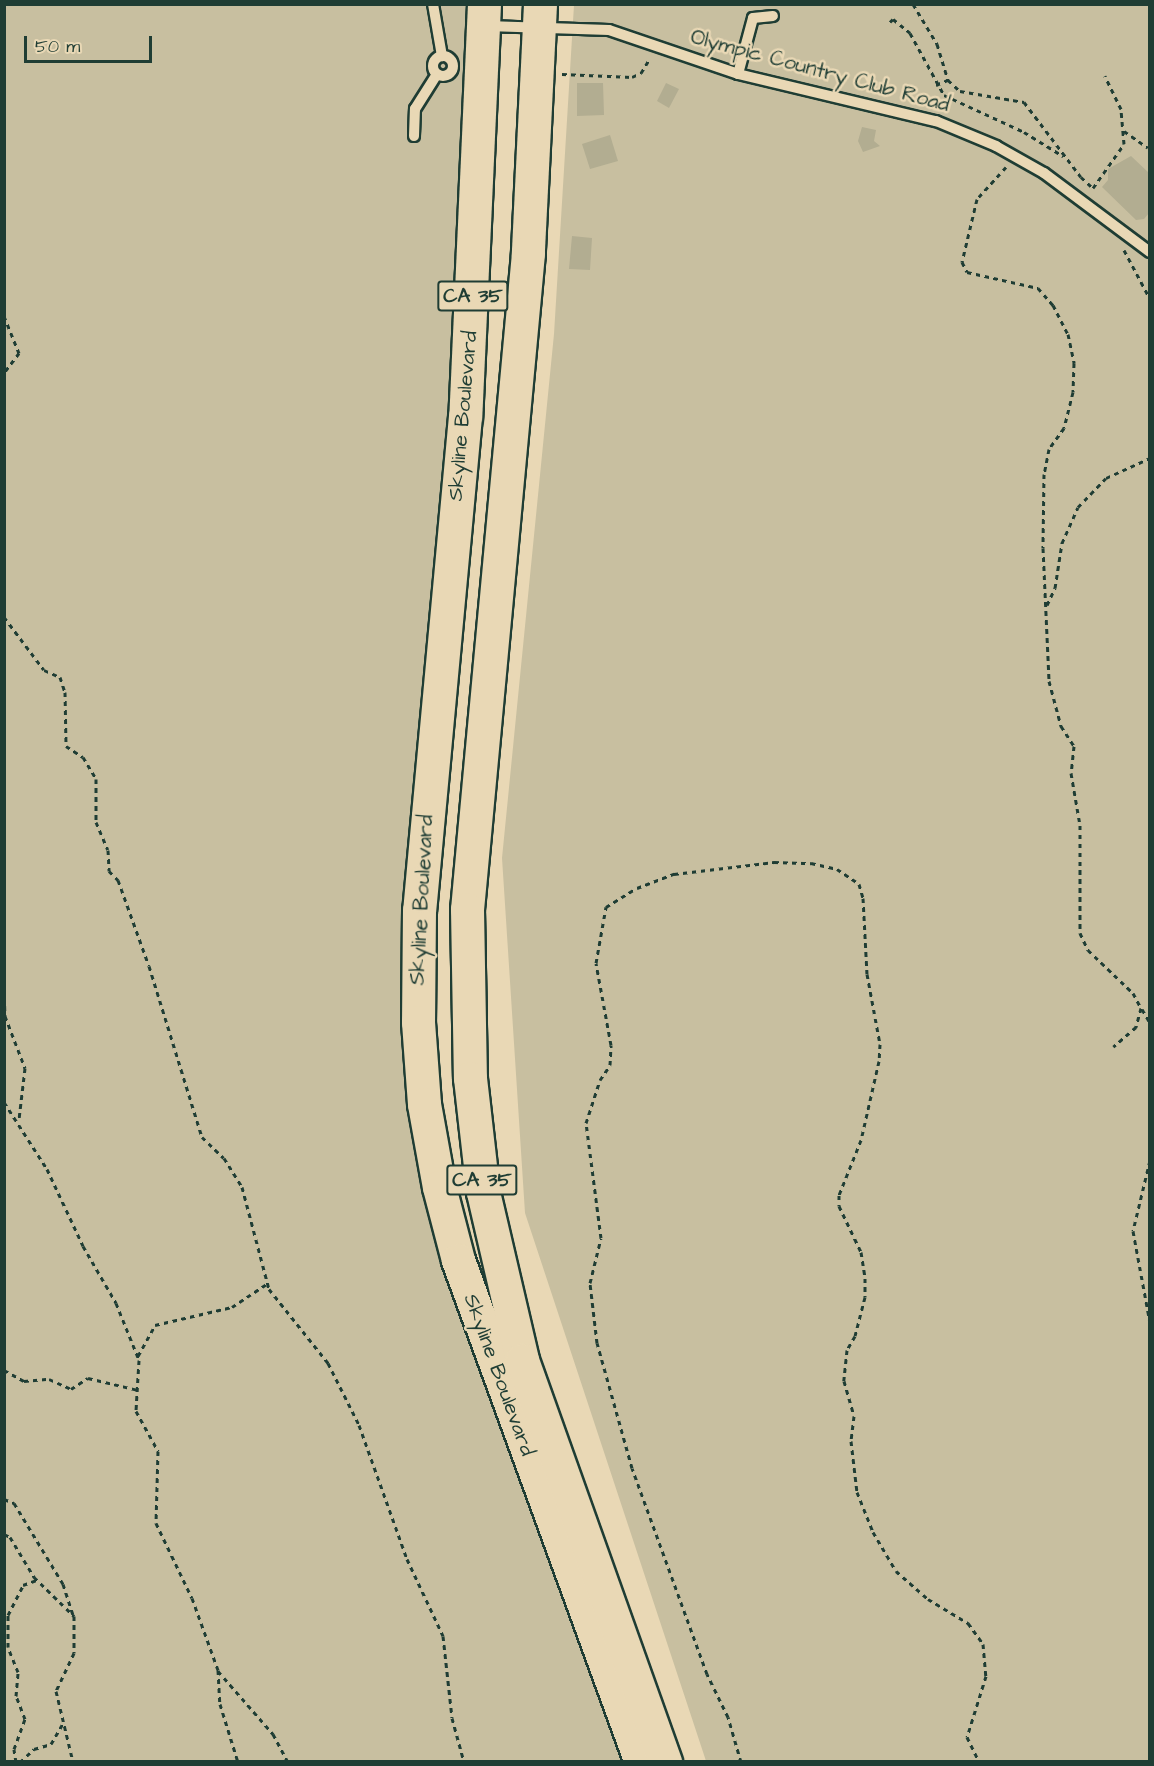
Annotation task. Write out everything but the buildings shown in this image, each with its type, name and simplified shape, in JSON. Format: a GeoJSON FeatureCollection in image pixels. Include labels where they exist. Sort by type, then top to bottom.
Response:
{"type":"FeatureCollection","features":[{"type":"Feature","properties":{"kind":"main road","name":"Skyline Boulevard"},"geometry":{"type":"LineString","coordinates":[[483,15],[465,416],[419,901],[418,1022],[424,1104],[439,1187],[458,1260],[640,1761]]}},
{"type":"Feature","properties":{"kind":"main road","name":"Skyline Boulevard"},"geometry":{"type":"LineString","coordinates":[[539,16],[528,264],[470,864],[466,964],[470,1078],[483,1192],[522,1360],[665,1761]]}},
{"type":"Feature","properties":{"kind":"lane"},"geometry":{"type":"LineString","coordinates":[[433,4],[442,56]]}},
{"type":"Feature","properties":{"kind":"lane","name":"Olympic Country Club Road"},"geometry":{"type":"LineString","coordinates":[[483,15],[539,16],[609,30],[738,74],[912,113],[958,129],[1014,156],[1059,183],[1149,252]]}},
{"type":"Feature","properties":{"kind":"lane"},"geometry":{"type":"LineString","coordinates":[[738,74],[753,18],[773,16]]}},
{"type":"Feature","properties":{"kind":"lane"},"geometry":{"type":"LineString","coordinates":[[437,74],[446,76],[452,70],[451,60],[442,56]]}},
{"type":"Feature","properties":{"kind":"lane"},"geometry":{"type":"LineString","coordinates":[[437,74],[433,63],[442,56]]}},
{"type":"Feature","properties":{"kind":"lane"},"geometry":{"type":"LineString","coordinates":[[414,136],[415,109],[437,74]]}},
{"type":"Feature","properties":{"kind":"path"},"geometry":{"type":"LineString","coordinates":[[913,4],[937,44],[948,80],[960,91],[1024,102],[1065,158],[1093,188],[1124,144],[1121,109],[1105,76]]}},
{"type":"Feature","properties":{"kind":"path"},"geometry":{"type":"LineString","coordinates":[[890,22],[893,19],[910,33],[936,85],[944,95],[1024,132],[1065,158]]}},
{"type":"Feature","properties":{"kind":"path"},"geometry":{"type":"LineString","coordinates":[[560,74],[632,77],[646,67],[655,45]]}},
{"type":"Feature","properties":{"kind":"path"},"geometry":{"type":"LineString","coordinates":[[936,85],[948,80]]}},
{"type":"Feature","properties":{"kind":"path"},"geometry":{"type":"LineString","coordinates":[[1149,129],[1149,149]]}},
{"type":"Feature","properties":{"kind":"path"},"geometry":{"type":"LineString","coordinates":[[1124,131],[1149,149]]}},
{"type":"Feature","properties":{"kind":"path"},"geometry":{"type":"LineString","coordinates":[[1014,156],[977,199],[962,262],[967,272],[1038,288],[1053,304],[1068,334],[1074,363],[1073,392],[1064,428],[1049,449],[1044,474],[1046,606],[1052,702],[1074,746],[1071,773],[1080,825],[1080,933],[1088,950],[1133,993],[1149,1023]]}},
{"type":"Feature","properties":{"kind":"path"},"geometry":{"type":"LineString","coordinates":[[1127,234],[1122,244],[1149,299]]}},
{"type":"Feature","properties":{"kind":"path"},"geometry":{"type":"LineString","coordinates":[[4,316],[19,353],[4,373]]}},
{"type":"Feature","properties":{"kind":"path"},"geometry":{"type":"LineString","coordinates":[[1046,606],[1055,588],[1062,543],[1078,507],[1106,478],[1149,458]]}},
{"type":"Feature","properties":{"kind":"path"},"geometry":{"type":"LineString","coordinates":[[4,617],[44,670],[60,677],[65,692],[66,747],[83,757],[96,779],[96,822],[108,850],[109,871],[118,880],[149,966],[202,1137],[224,1158],[242,1187],[268,1283],[328,1363],[360,1425],[407,1559],[443,1636],[452,1718],[464,1761]]}},
{"type":"Feature","properties":{"kind":"path"},"geometry":{"type":"LineString","coordinates":[[741,1761],[728,1717],[708,1674],[632,1468],[597,1343],[590,1283],[601,1238],[586,1124],[600,1080],[610,1065],[610,1037],[596,963],[606,908],[637,888],[674,874],[774,862],[811,863],[837,869],[859,884],[863,898],[867,974],[880,1044],[879,1061],[861,1140],[838,1195],[847,1228],[861,1252],[865,1278],[865,1297],[855,1336],[847,1350],[844,1381],[854,1416],[851,1441],[857,1492],[873,1532],[897,1571],[928,1599],[968,1623],[983,1644],[986,1676],[967,1737],[979,1761]]}},
{"type":"Feature","properties":{"kind":"path"},"geometry":{"type":"LineString","coordinates":[[4,988],[5,1016],[25,1068],[19,1121]]}},
{"type":"Feature","properties":{"kind":"path"},"geometry":{"type":"LineString","coordinates":[[1113,1047],[1136,1027],[1141,1008]]}},
{"type":"Feature","properties":{"kind":"path"},"geometry":{"type":"LineString","coordinates":[[4,1102],[19,1121],[116,1303],[138,1356],[136,1411],[158,1451],[156,1523],[192,1598],[218,1671],[220,1704],[238,1761]]}},
{"type":"Feature","properties":{"kind":"path"},"geometry":{"type":"LineString","coordinates":[[1149,1160],[1133,1231],[1149,1323]]}},
{"type":"Feature","properties":{"kind":"path"},"geometry":{"type":"LineString","coordinates":[[138,1356],[155,1325],[232,1307],[268,1283]]}},
{"type":"Feature","properties":{"kind":"path"},"geometry":{"type":"LineString","coordinates":[[4,1370],[24,1381],[49,1379],[71,1389],[88,1378],[138,1390]]}},
{"type":"Feature","properties":{"kind":"path"},"geometry":{"type":"LineString","coordinates":[[4,1499],[14,1503],[63,1584],[74,1616],[74,1653],[56,1691],[73,1761]]}},
{"type":"Feature","properties":{"kind":"path"},"geometry":{"type":"LineString","coordinates":[[4,1534],[10,1536],[37,1580],[74,1616]]}},
{"type":"Feature","properties":{"kind":"path"},"geometry":{"type":"LineString","coordinates":[[37,1580],[23,1585],[8,1615],[8,1647],[18,1672],[16,1696],[25,1719],[14,1749],[18,1761],[34,1749],[51,1744],[63,1721]]}},
{"type":"Feature","properties":{"kind":"path"},"geometry":{"type":"LineString","coordinates":[[218,1671],[273,1734],[288,1761]]}},
{"type":"Feature","properties":{"kind":"shaded area"},"geometry":{"type":"Polygon","coordinates":[[[4,5],[469,5],[456,364],[425,697],[430,1143],[641,1761],[5,1761],[4,5]]]}},
{"type":"Feature","properties":{"kind":"shaded area"},"geometry":{"type":"Polygon","coordinates":[[[574,5],[1149,5],[1149,1761],[706,1761],[525,1213],[502,858],[554,334],[574,5]]]}}]}
